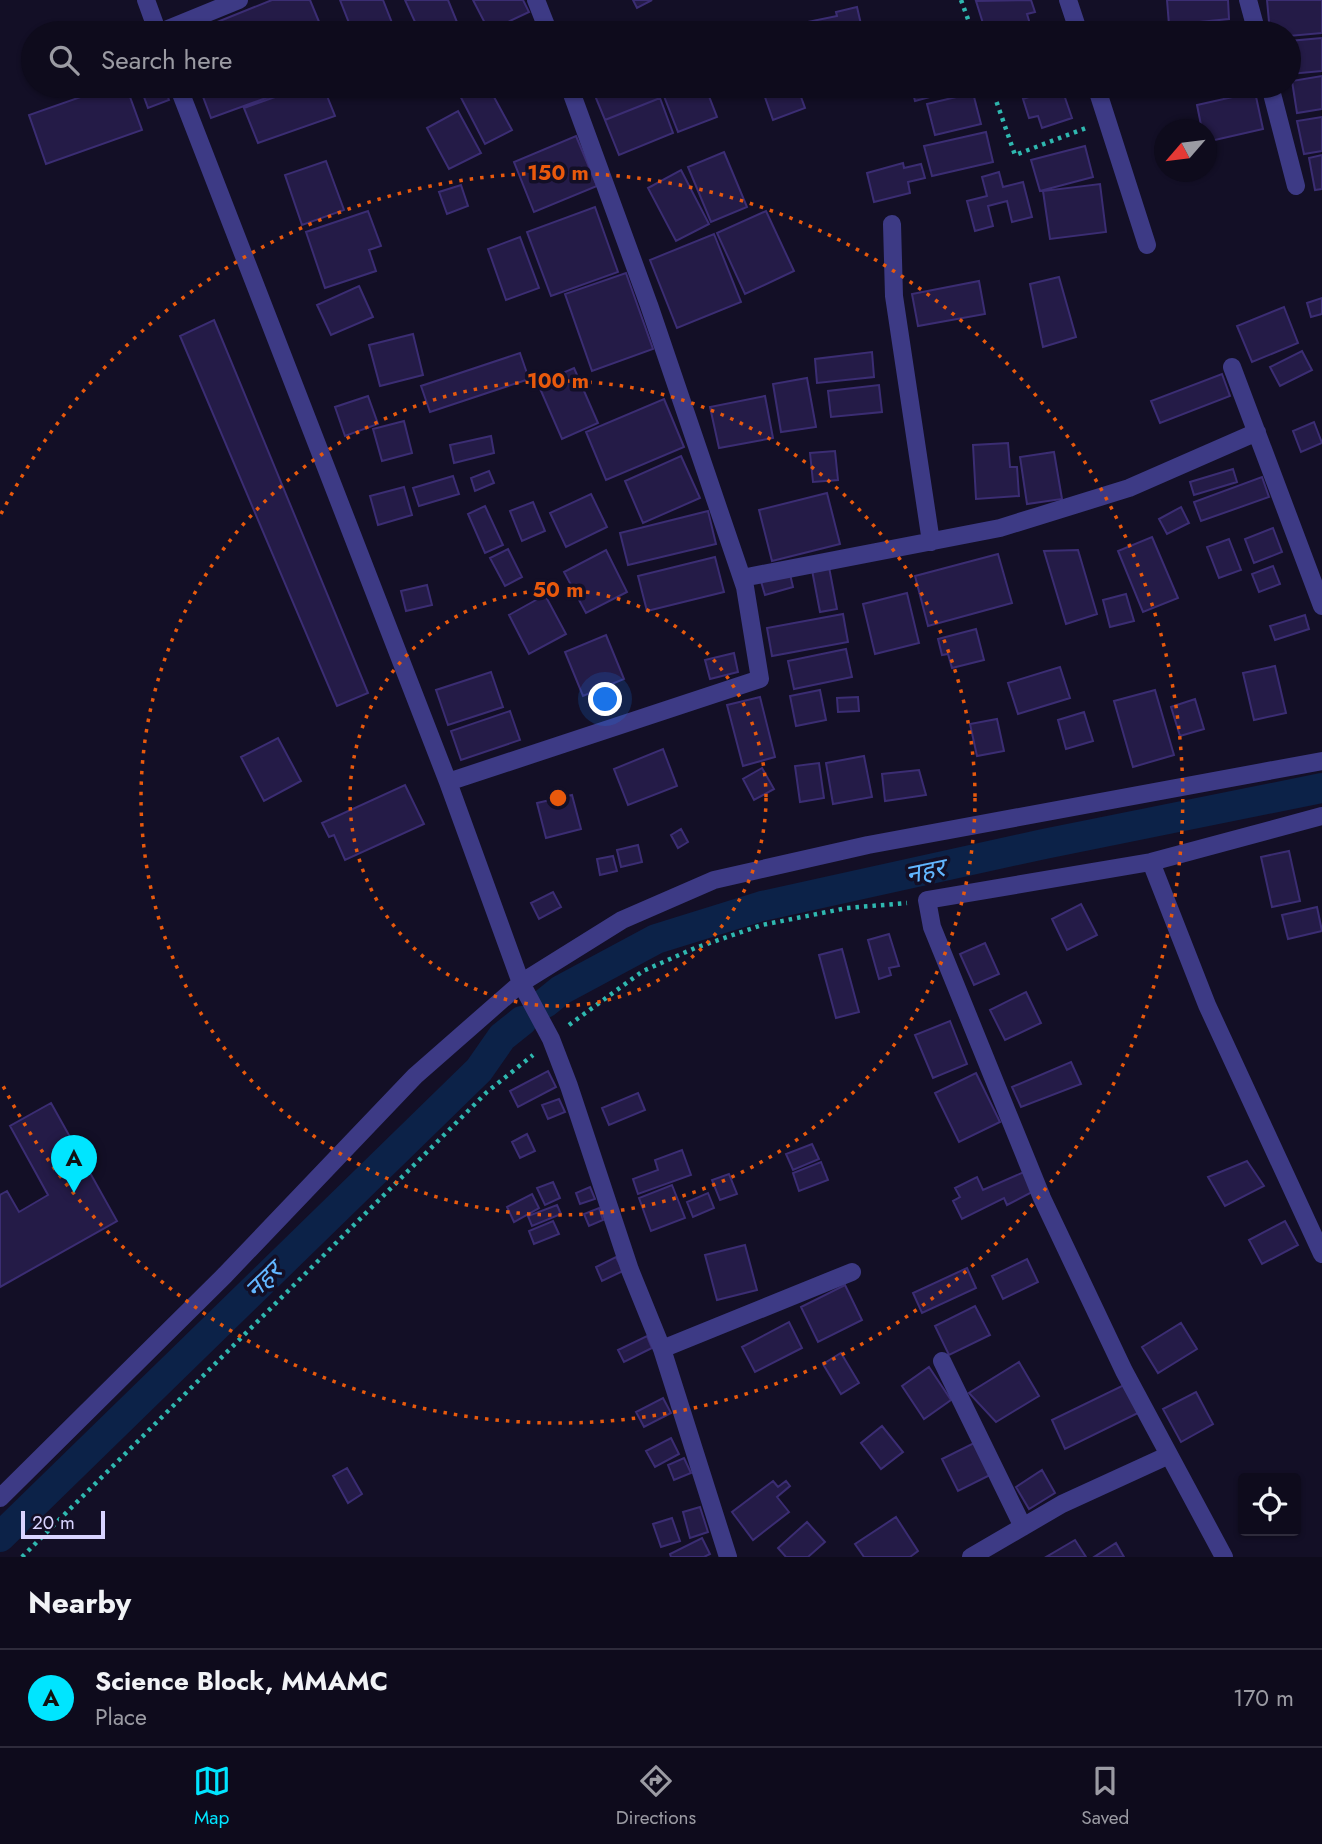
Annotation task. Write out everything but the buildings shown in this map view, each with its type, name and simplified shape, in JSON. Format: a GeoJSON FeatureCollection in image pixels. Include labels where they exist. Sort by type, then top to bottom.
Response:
{"type":"FeatureCollection","features":[{"type":"Feature","properties":{"kind":"street"},"geometry":{"type":"LineString","coordinates":[[146,0],[154,21]]}},
{"type":"Feature","properties":{"kind":"street"},"geometry":{"type":"LineString","coordinates":[[187,21],[239,0]]}},
{"type":"Feature","properties":{"kind":"street"},"geometry":{"type":"LineString","coordinates":[[536,0],[544,21]]}},
{"type":"Feature","properties":{"kind":"street"},"geometry":{"type":"LineString","coordinates":[[1068,0],[1075,21]]}},
{"type":"Feature","properties":{"kind":"street"},"geometry":{"type":"LineString","coordinates":[[1248,0],[1254,21]]}},
{"type":"Feature","properties":{"kind":"street"},"geometry":{"type":"LineString","coordinates":[[183,98],[448,782],[521,983],[551,1039],[596,1158],[630,1270],[662,1349],[728,1557]]}},
{"type":"Feature","properties":{"kind":"street"},"geometry":{"type":"LineString","coordinates":[[448,782],[760,679],[742,578],[649,305],[573,98]]}},
{"type":"Feature","properties":{"kind":"street"},"geometry":{"type":"LineString","coordinates":[[1100,98],[1147,245]]}},
{"type":"Feature","properties":{"kind":"street"},"geometry":{"type":"LineString","coordinates":[[1273,98],[1296,186]]}},
{"type":"Feature","properties":{"kind":"street"},"geometry":{"type":"LineString","coordinates":[[892,224],[894,296],[931,542]]}},
{"type":"Feature","properties":{"kind":"street"},"geometry":{"type":"LineString","coordinates":[[1232,367],[1322,606]]}},
{"type":"Feature","properties":{"kind":"street"},"geometry":{"type":"LineString","coordinates":[[742,578],[1000,528],[1129,488],[1257,432]]}},
{"type":"Feature","properties":{"kind":"street"},"geometry":{"type":"LineString","coordinates":[[0,1498],[225,1275],[415,1076],[521,983],[622,920],[714,880],[869,845],[1322,761]]}},
{"type":"Feature","properties":{"kind":"street"},"geometry":{"type":"LineString","coordinates":[[1223,1557],[1124,1371],[1032,1177],[932,927],[927,900],[1151,862],[1322,816]]}},
{"type":"Feature","properties":{"kind":"street"},"geometry":{"type":"LineString","coordinates":[[1151,862],[1207,1004],[1322,1254]]}},
{"type":"Feature","properties":{"kind":"street"},"geometry":{"type":"LineString","coordinates":[[662,1349],[852,1272]]}},
{"type":"Feature","properties":{"kind":"street"},"geometry":{"type":"LineString","coordinates":[[942,1361],[1023,1527]]}},
{"type":"Feature","properties":{"kind":"street"},"geometry":{"type":"LineString","coordinates":[[971,1557],[1062,1504],[1169,1455]]}},
{"type":"Feature","properties":{"kind":"path"},"geometry":{"type":"LineString","coordinates":[[961,0],[969,21]]}},
{"type":"Feature","properties":{"kind":"path"},"geometry":{"type":"LineString","coordinates":[[995,98],[1015,155],[1107,120]]}},
{"type":"Feature","properties":{"kind":"path"},"geometry":{"type":"LineString","coordinates":[[22,1557],[487,1092],[594,1004],[643,971],[695,948],[762,925],[847,908],[890,906],[927,900]]}},
{"type":"Feature","properties":{"kind":"waterway","name":"नहर"},"geometry":{"type":"LineString","coordinates":[[545,1003],[561,990],[656,939],[762,906],[1044,844],[1322,788]]}},
{"type":"Feature","properties":{"kind":"waterway","name":"नहर"},"geometry":{"type":"LineString","coordinates":[[0,1537],[479,1070],[502,1037],[522,1021]]}},
{"type":"Feature","properties":{"kind":"place","name":"Science Block, MMAMC"},"geometry":{"type":"Point","coordinates":[74,1193]}}]}
